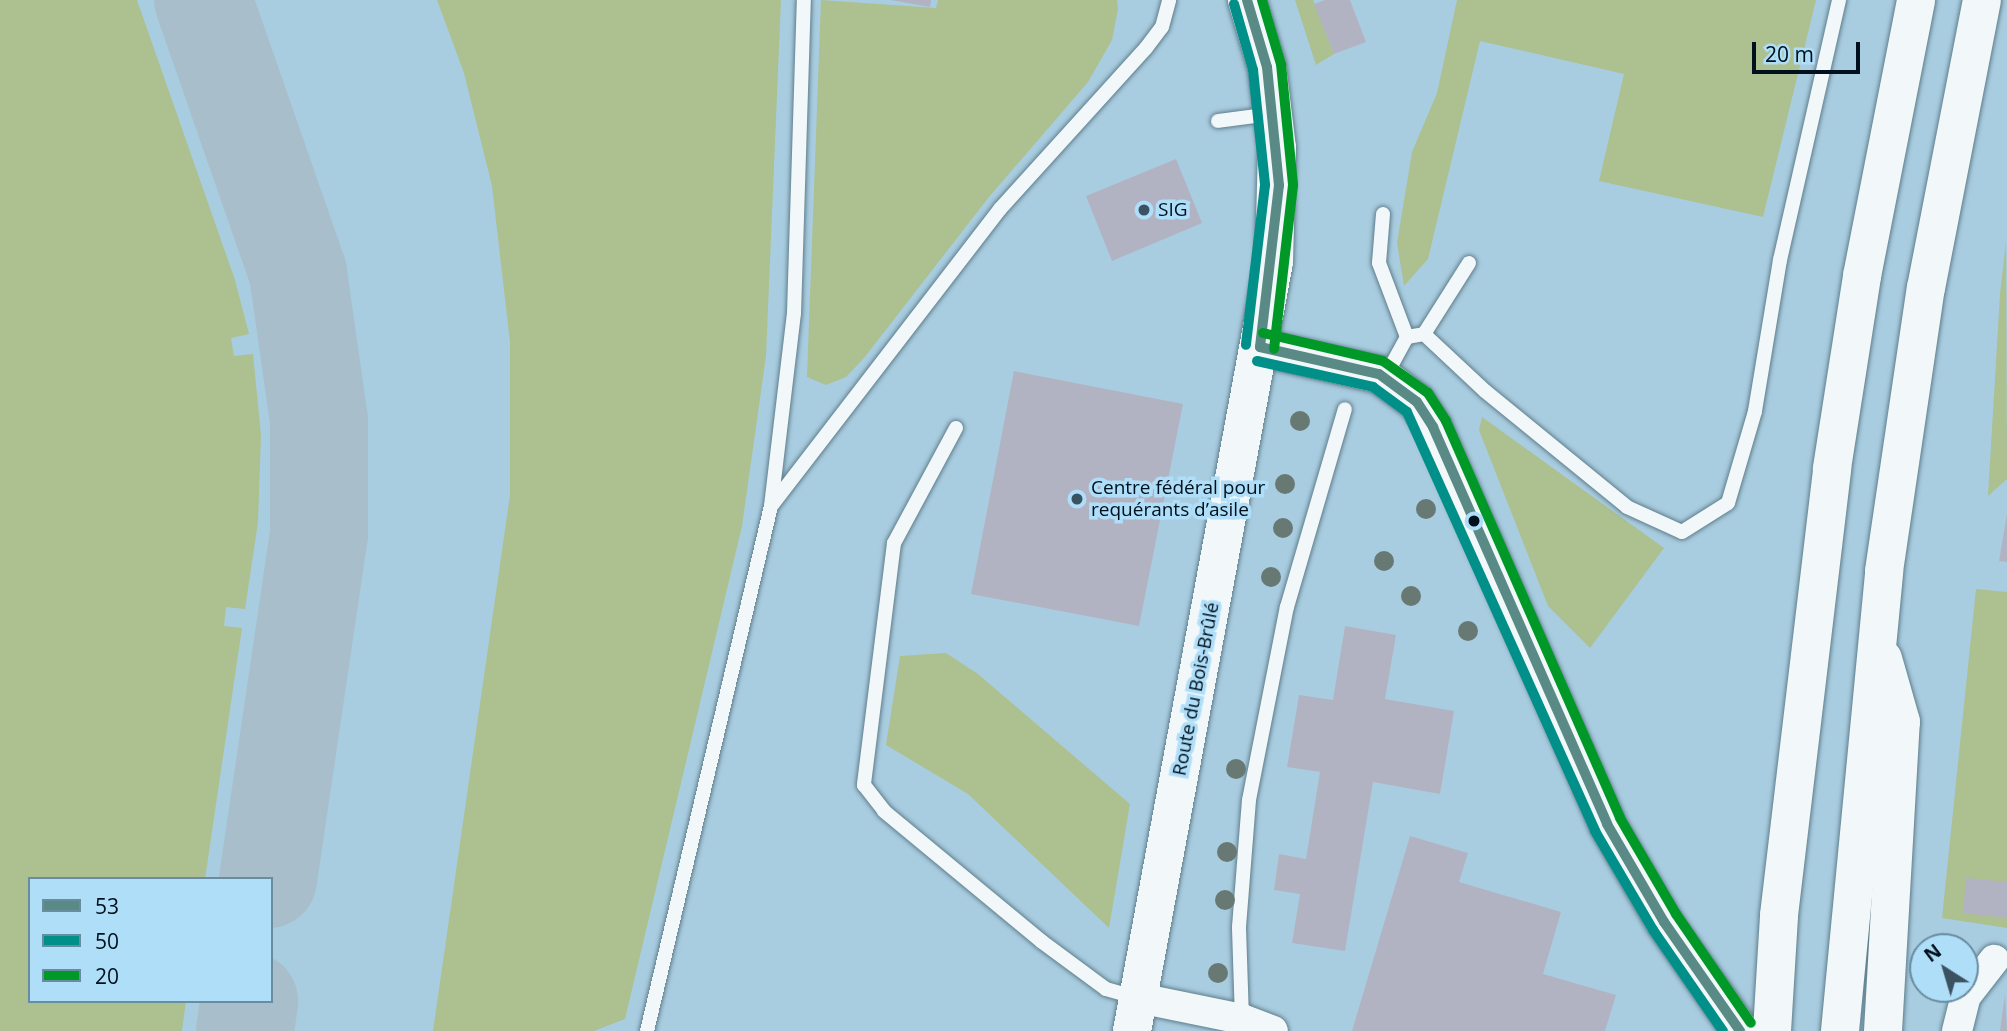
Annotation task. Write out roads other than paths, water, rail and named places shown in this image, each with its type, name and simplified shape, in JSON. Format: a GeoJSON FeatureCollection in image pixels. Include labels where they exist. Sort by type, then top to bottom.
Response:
{"type":"FeatureCollection","features":[{"type":"Feature","properties":{"kind":"main road","name":"Route du Bois-Brûlé"},"geometry":{"type":"LineString","coordinates":[[1135,1015],[1260,346],[1278,225],[1273,113],[1247,0]]}},
{"type":"Feature","properties":{"kind":"main road"},"geometry":{"type":"LineString","coordinates":[[1772,1031],[1779,915],[1846,372],[1916,0]]}},
{"type":"Feature","properties":{"kind":"main road"},"geometry":{"type":"LineString","coordinates":[[1840,1031],[1877,637],[1923,301],[1982,0]]}},
{"type":"Feature","properties":{"kind":"main road"},"geometry":{"type":"LineString","coordinates":[[1877,637],[1901,722],[1882,1031]]}},
{"type":"Feature","properties":{"kind":"main road"},"geometry":{"type":"LineString","coordinates":[[1750,1031],[1779,915]]}},
{"type":"Feature","properties":{"kind":"street"},"geometry":{"type":"LineString","coordinates":[[1260,346],[1385,377],[1417,402],[1433,427],[1585,781],[1702,980],[1740,1031]]}},
{"type":"Feature","properties":{"kind":"street"},"geometry":{"type":"LineString","coordinates":[[1957,1031],[1966,996],[2000,956]]}},
{"type":"Feature","properties":{"kind":"street"},"geometry":{"type":"LineString","coordinates":[[1135,1015],[1242,1019],[1273,1031]]}},
{"type":"Feature","properties":{"kind":"lane"},"geometry":{"type":"LineString","coordinates":[[647,1031],[771,506],[794,313],[804,0]]}},
{"type":"Feature","properties":{"kind":"lane"},"geometry":{"type":"LineString","coordinates":[[771,506],[1000,209],[1146,48],[1162,27],[1169,0]]}},
{"type":"Feature","properties":{"kind":"lane"},"geometry":{"type":"LineString","coordinates":[[1424,334],[1485,391],[1627,507],[1682,532],[1728,503],[1755,411],[1780,260],[1839,0]]}},
{"type":"Feature","properties":{"kind":"lane"},"geometry":{"type":"LineString","coordinates":[[1219,121],[1273,113]]}},
{"type":"Feature","properties":{"kind":"lane"},"geometry":{"type":"LineString","coordinates":[[1382,214],[1379,263],[1407,337],[1385,377]]}},
{"type":"Feature","properties":{"kind":"lane"},"geometry":{"type":"LineString","coordinates":[[1407,337],[1424,334],[1469,263]]}},
{"type":"Feature","properties":{"kind":"lane"},"geometry":{"type":"LineString","coordinates":[[1242,1019],[1239,927],[1249,800],[1287,607],[1345,409]]}},
{"type":"Feature","properties":{"kind":"lane"},"geometry":{"type":"LineString","coordinates":[[956,428],[894,543],[864,785],[884,811],[1135,1015]]}},
{"type":"Feature","properties":{"kind":"place","name":"SIG"},"geometry":{"type":"Point","coordinates":[1144,210]}},
{"type":"Feature","properties":{"kind":"place","name":"Centre fédéral pour requérants d’asile"},"geometry":{"type":"Point","coordinates":[1077,499]}}]}
